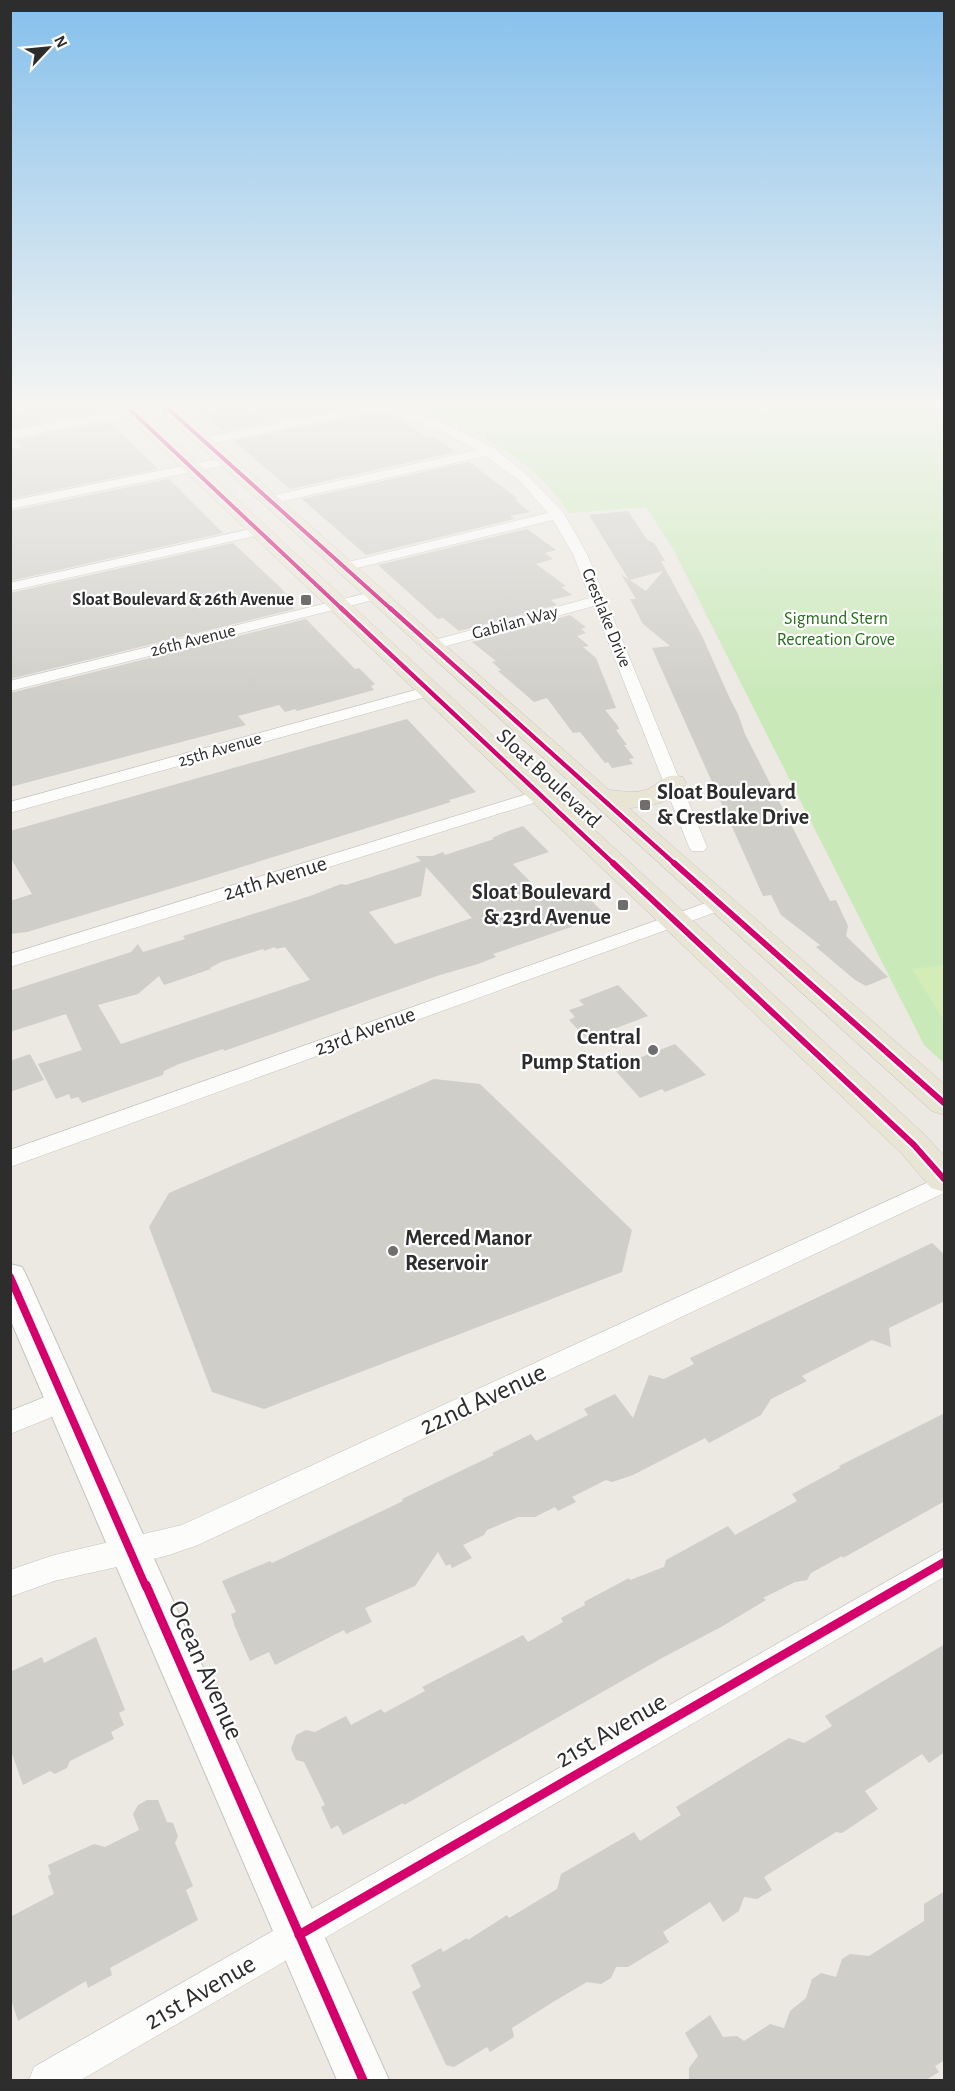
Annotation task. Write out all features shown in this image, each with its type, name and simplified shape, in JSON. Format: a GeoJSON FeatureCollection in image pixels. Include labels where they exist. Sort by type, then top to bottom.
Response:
{"type":"FeatureCollection","features":[{"type":"Feature","properties":{"kind":"main road","name":"Sloat Boulevard"},"geometry":{"type":"LineString","coordinates":[[230,504],[907,1139],[945,1181]]}},
{"type":"Feature","properties":{"kind":"main road","name":"Sloat Boulevard"},"geometry":{"type":"LineString","coordinates":[[274,504],[945,1103]]}},
{"type":"Feature","properties":{"kind":"main road"},"geometry":{"type":"LineString","coordinates":[[600,796],[647,798],[663,793],[673,783]]}},
{"type":"Feature","properties":{"kind":"street","name":"Crestlake Drive"},"geometry":{"type":"LineString","coordinates":[[547,504],[558,515],[580,554],[698,847]]}},
{"type":"Feature","properties":{"kind":"street"},"geometry":{"type":"LineString","coordinates":[[345,567],[558,515]]}},
{"type":"Feature","properties":{"kind":"street"},"geometry":{"type":"LineString","coordinates":[[10,587],[259,531]]}},
{"type":"Feature","properties":{"kind":"street","name":"26th Avenue"},"geometry":{"type":"LineString","coordinates":[[10,686],[376,595]]}},
{"type":"Feature","properties":{"kind":"street","name":"Gabilan Way"},"geometry":{"type":"LineString","coordinates":[[432,645],[599,600]]}},
{"type":"Feature","properties":{"kind":"street","name":"25th Avenue"},"geometry":{"type":"LineString","coordinates":[[10,808],[430,691]]}},
{"type":"Feature","properties":{"kind":"street","name":"24th Avenue"},"geometry":{"type":"LineString","coordinates":[[10,961],[540,795]]}},
{"type":"Feature","properties":{"kind":"street","name":"23rd Avenue"},"geometry":{"type":"LineString","coordinates":[[10,1159],[720,904]]}},
{"type":"Feature","properties":{"kind":"street","name":"22nd Avenue"},"geometry":{"type":"LineString","coordinates":[[10,1584],[72,1562],[168,1543],[188,1536],[945,1181]]}},
{"type":"Feature","properties":{"kind":"street","name":"Ocean Avenue"},"geometry":{"type":"LineString","coordinates":[[10,1276],[363,2080]]}},
{"type":"Feature","properties":{"kind":"street"},"geometry":{"type":"LineString","coordinates":[[10,1423],[65,1400]]}},
{"type":"Feature","properties":{"kind":"street","name":"21st Avenue"},"geometry":{"type":"LineString","coordinates":[[47,2080],[945,1562]]}},
{"type":"Feature","properties":{"kind":"green space","name":"Sigmund Stern Recreation Grove"},"geometry":{"type":"Polygon","coordinates":[[[562,504],[944,504],[944,1063],[924,1045],[673,549],[646,507],[569,513],[562,504]]]}},
{"type":"Feature","properties":{"kind":"green space"},"geometry":{"type":"Polygon","coordinates":[[[944,965],[944,1021],[912,969],[944,965]]]}},
{"type":"Feature","properties":{"kind":"building"},"geometry":{"type":"Polygon","coordinates":[[[47,504],[194,504],[223,533],[10,581],[10,511],[47,504]]]}},
{"type":"Feature","properties":{"kind":"building"},"geometry":{"type":"Polygon","coordinates":[[[307,504],[519,504],[530,512],[510,516],[514,519],[366,555],[307,504]]]}},
{"type":"Feature","properties":{"kind":"building"},"geometry":{"type":"Polygon","coordinates":[[[628,511],[647,540],[654,543],[665,561],[661,561],[703,638],[745,734],[830,901],[836,900],[848,926],[846,936],[888,977],[866,986],[855,980],[816,947],[820,945],[781,915],[771,895],[763,896],[652,648],[670,646],[643,624],[630,599],[636,599],[621,574],[629,580],[589,515],[628,511]],[[663,571],[630,580],[646,591],[663,571]]]}},
{"type":"Feature","properties":{"kind":"building"},"geometry":{"type":"Polygon","coordinates":[[[527,529],[556,550],[545,553],[553,559],[536,564],[566,586],[561,587],[572,595],[551,600],[557,605],[459,631],[443,618],[438,619],[378,565],[527,529]]]}},
{"type":"Feature","properties":{"kind":"building"},"geometry":{"type":"Polygon","coordinates":[[[233,543],[280,587],[293,602],[289,603],[295,609],[10,679],[10,593],[233,543]]]}},
{"type":"Feature","properties":{"kind":"building"},"geometry":{"type":"Polygon","coordinates":[[[570,615],[586,627],[581,629],[586,633],[577,636],[589,646],[583,647],[596,658],[616,708],[605,710],[618,726],[619,729],[616,730],[634,758],[629,759],[633,764],[612,768],[608,762],[605,763],[580,732],[573,733],[547,698],[534,702],[498,671],[501,670],[492,662],[496,661],[472,642],[570,615]]]}},
{"type":"Feature","properties":{"kind":"building"},"geometry":{"type":"Polygon","coordinates":[[[306,619],[355,669],[359,668],[375,684],[371,686],[374,690],[297,711],[295,709],[285,712],[279,705],[238,716],[246,725],[10,787],[10,693],[306,619]]]}},
{"type":"Feature","properties":{"kind":"building"},"geometry":{"type":"Polygon","coordinates":[[[407,719],[476,792],[449,800],[451,802],[206,878],[27,932],[10,934],[10,901],[32,894],[10,857],[10,831],[407,719]]]}},
{"type":"Feature","properties":{"kind":"building"},"geometry":{"type":"Polygon","coordinates":[[[523,826],[549,852],[513,864],[545,897],[576,886],[606,915],[493,954],[496,957],[478,964],[440,975],[224,1051],[223,1049],[179,1064],[164,1071],[163,1075],[82,1103],[78,1097],[71,1099],[69,1094],[56,1099],[38,1064],[82,1050],[66,1014],[10,1032],[10,991],[131,952],[138,944],[143,952],[185,939],[183,936],[341,884],[346,885],[421,861],[416,856],[433,856],[443,852],[445,855],[494,839],[492,838],[523,826]],[[426,867],[421,896],[369,912],[395,944],[472,918],[426,867]],[[275,947],[221,962],[211,969],[164,985],[159,976],[138,994],[98,1005],[121,1044],[310,980],[285,947],[276,949],[275,947]]]}},
{"type":"Feature","properties":{"kind":"building"},"geometry":{"type":"Polygon","coordinates":[[[618,985],[648,1016],[587,1039],[569,1020],[575,1017],[569,1010],[584,1005],[579,1000],[618,985]]]}},
{"type":"Feature","properties":{"kind":"building"},"geometry":{"type":"Polygon","coordinates":[[[675,1044],[706,1075],[665,1092],[662,1089],[640,1098],[613,1068],[675,1044]]]}},
{"type":"Feature","properties":{"kind":"building"},"geometry":{"type":"Polygon","coordinates":[[[30,1054],[44,1080],[10,1092],[10,1061],[30,1054]]]}},
{"type":"Feature","properties":{"kind":"building","name":"Merced Manor Reservoir"},"geometry":{"type":"Polygon","coordinates":[[[434,1079],[480,1084],[632,1230],[622,1272],[264,1409],[212,1392],[149,1227],[169,1193],[434,1079]]]}},
{"type":"Feature","properties":{"kind":"building"},"geometry":{"type":"Polygon","coordinates":[[[932,1243],[945,1255],[945,1301],[889,1328],[891,1347],[872,1340],[802,1376],[807,1381],[771,1399],[761,1415],[709,1443],[705,1438],[633,1475],[612,1482],[606,1480],[572,1497],[576,1502],[558,1511],[555,1507],[535,1517],[518,1517],[487,1530],[484,1535],[463,1545],[472,1558],[452,1568],[450,1564],[446,1566],[438,1552],[415,1586],[365,1608],[372,1622],[346,1634],[344,1630],[275,1665],[269,1652],[250,1661],[231,1614],[236,1612],[222,1581],[270,1561],[272,1563],[357,1523],[494,1455],[492,1453],[531,1434],[536,1441],[588,1415],[584,1409],[615,1394],[633,1418],[649,1375],[664,1379],[694,1364],[690,1358],[932,1243]]]}},
{"type":"Feature","properties":{"kind":"building"},"geometry":{"type":"Polygon","coordinates":[[[945,1413],[945,1501],[843,1558],[842,1556],[811,1573],[807,1580],[795,1582],[763,1598],[766,1600],[721,1627],[662,1658],[404,1805],[403,1803],[343,1835],[338,1825],[331,1829],[321,1807],[325,1805],[304,1762],[296,1760],[291,1749],[296,1735],[306,1730],[315,1732],[346,1716],[351,1725],[381,1709],[384,1713],[425,1691],[422,1687],[523,1635],[528,1642],[563,1622],[561,1618],[585,1605],[584,1602],[629,1578],[630,1580],[664,1567],[666,1560],[728,1526],[735,1535],[797,1501],[792,1494],[840,1468],[839,1466],[945,1413]]]}},
{"type":"Feature","properties":{"kind":"building"},"geometry":{"type":"Polygon","coordinates":[[[96,1637],[125,1710],[119,1713],[124,1725],[111,1732],[114,1739],[70,1761],[67,1768],[55,1774],[50,1771],[23,1785],[10,1748],[10,1672],[42,1657],[44,1663],[96,1637]]]}},
{"type":"Feature","properties":{"kind":"building"},"geometry":{"type":"Polygon","coordinates":[[[945,1644],[945,1752],[929,1763],[922,1754],[865,1791],[878,1809],[842,1833],[836,1832],[764,1877],[772,1890],[757,1899],[744,1897],[739,1911],[723,1922],[710,1902],[663,1932],[669,1942],[628,1967],[616,1967],[611,1978],[601,1984],[587,1982],[553,2002],[512,2028],[514,2037],[490,2052],[487,2047],[454,2067],[446,2065],[412,1992],[421,1987],[411,1965],[441,1948],[443,1952],[467,1938],[468,1940],[507,1915],[509,1918],[557,1889],[561,1874],[634,1832],[640,1841],[681,1815],[676,1807],[789,1738],[804,1743],[832,1726],[825,1716],[945,1644]]]}},
{"type":"Feature","properties":{"kind":"building"},"geometry":{"type":"Polygon","coordinates":[[[147,1800],[158,1800],[167,1822],[173,1823],[178,1836],[175,1843],[193,1886],[186,1890],[198,1920],[110,1968],[112,1975],[88,1988],[86,1981],[18,2021],[10,1996],[10,1917],[54,1894],[48,1876],[51,1874],[48,1865],[94,1844],[105,1847],[139,1830],[133,1814],[138,1805],[147,1800]]]}},
{"type":"Feature","properties":{"kind":"building"},"geometry":{"type":"Polygon","coordinates":[[[945,1891],[945,2060],[935,2066],[939,2072],[926,2080],[689,2080],[689,2068],[698,2056],[685,2033],[710,2015],[723,2037],[737,2036],[744,2041],[770,2024],[784,2028],[790,2011],[806,1998],[812,1979],[821,1973],[836,1977],[842,1959],[850,1954],[869,1956],[924,1921],[924,1904],[945,1891]]]}},
{"type":"Feature","properties":{"kind":"cycle path"},"geometry":{"type":"LineString","coordinates":[[230,504],[914,1145],[944,1179]]}},
{"type":"Feature","properties":{"kind":"cycle path"},"geometry":{"type":"LineString","coordinates":[[274,504],[944,1103]]}},
{"type":"Feature","properties":{"kind":"cycle path"},"geometry":{"type":"LineString","coordinates":[[10,1277],[363,2080]]}},
{"type":"Feature","properties":{"kind":"cycle path"},"geometry":{"type":"LineString","coordinates":[[299,1935],[944,1562]]}},
{"type":"Feature","properties":{"kind":"place","name":"Sloat Boulevard & 26th Avenue"},"geometry":{"type":"Point","coordinates":[306,600]}},
{"type":"Feature","properties":{"kind":"place","name":"Sloat Boulevard & Crestlake Drive"},"geometry":{"type":"Point","coordinates":[645,805]}},
{"type":"Feature","properties":{"kind":"place","name":"Sloat Boulevard & 23rd Avenue"},"geometry":{"type":"Point","coordinates":[623,905]}},
{"type":"Feature","properties":{"kind":"place","name":"Central Pump Station"},"geometry":{"type":"Point","coordinates":[653,1050]}},
{"type":"Feature","properties":{"kind":"place","name":"Merced Manor Reservoir"},"geometry":{"type":"Point","coordinates":[393,1251]}}]}
